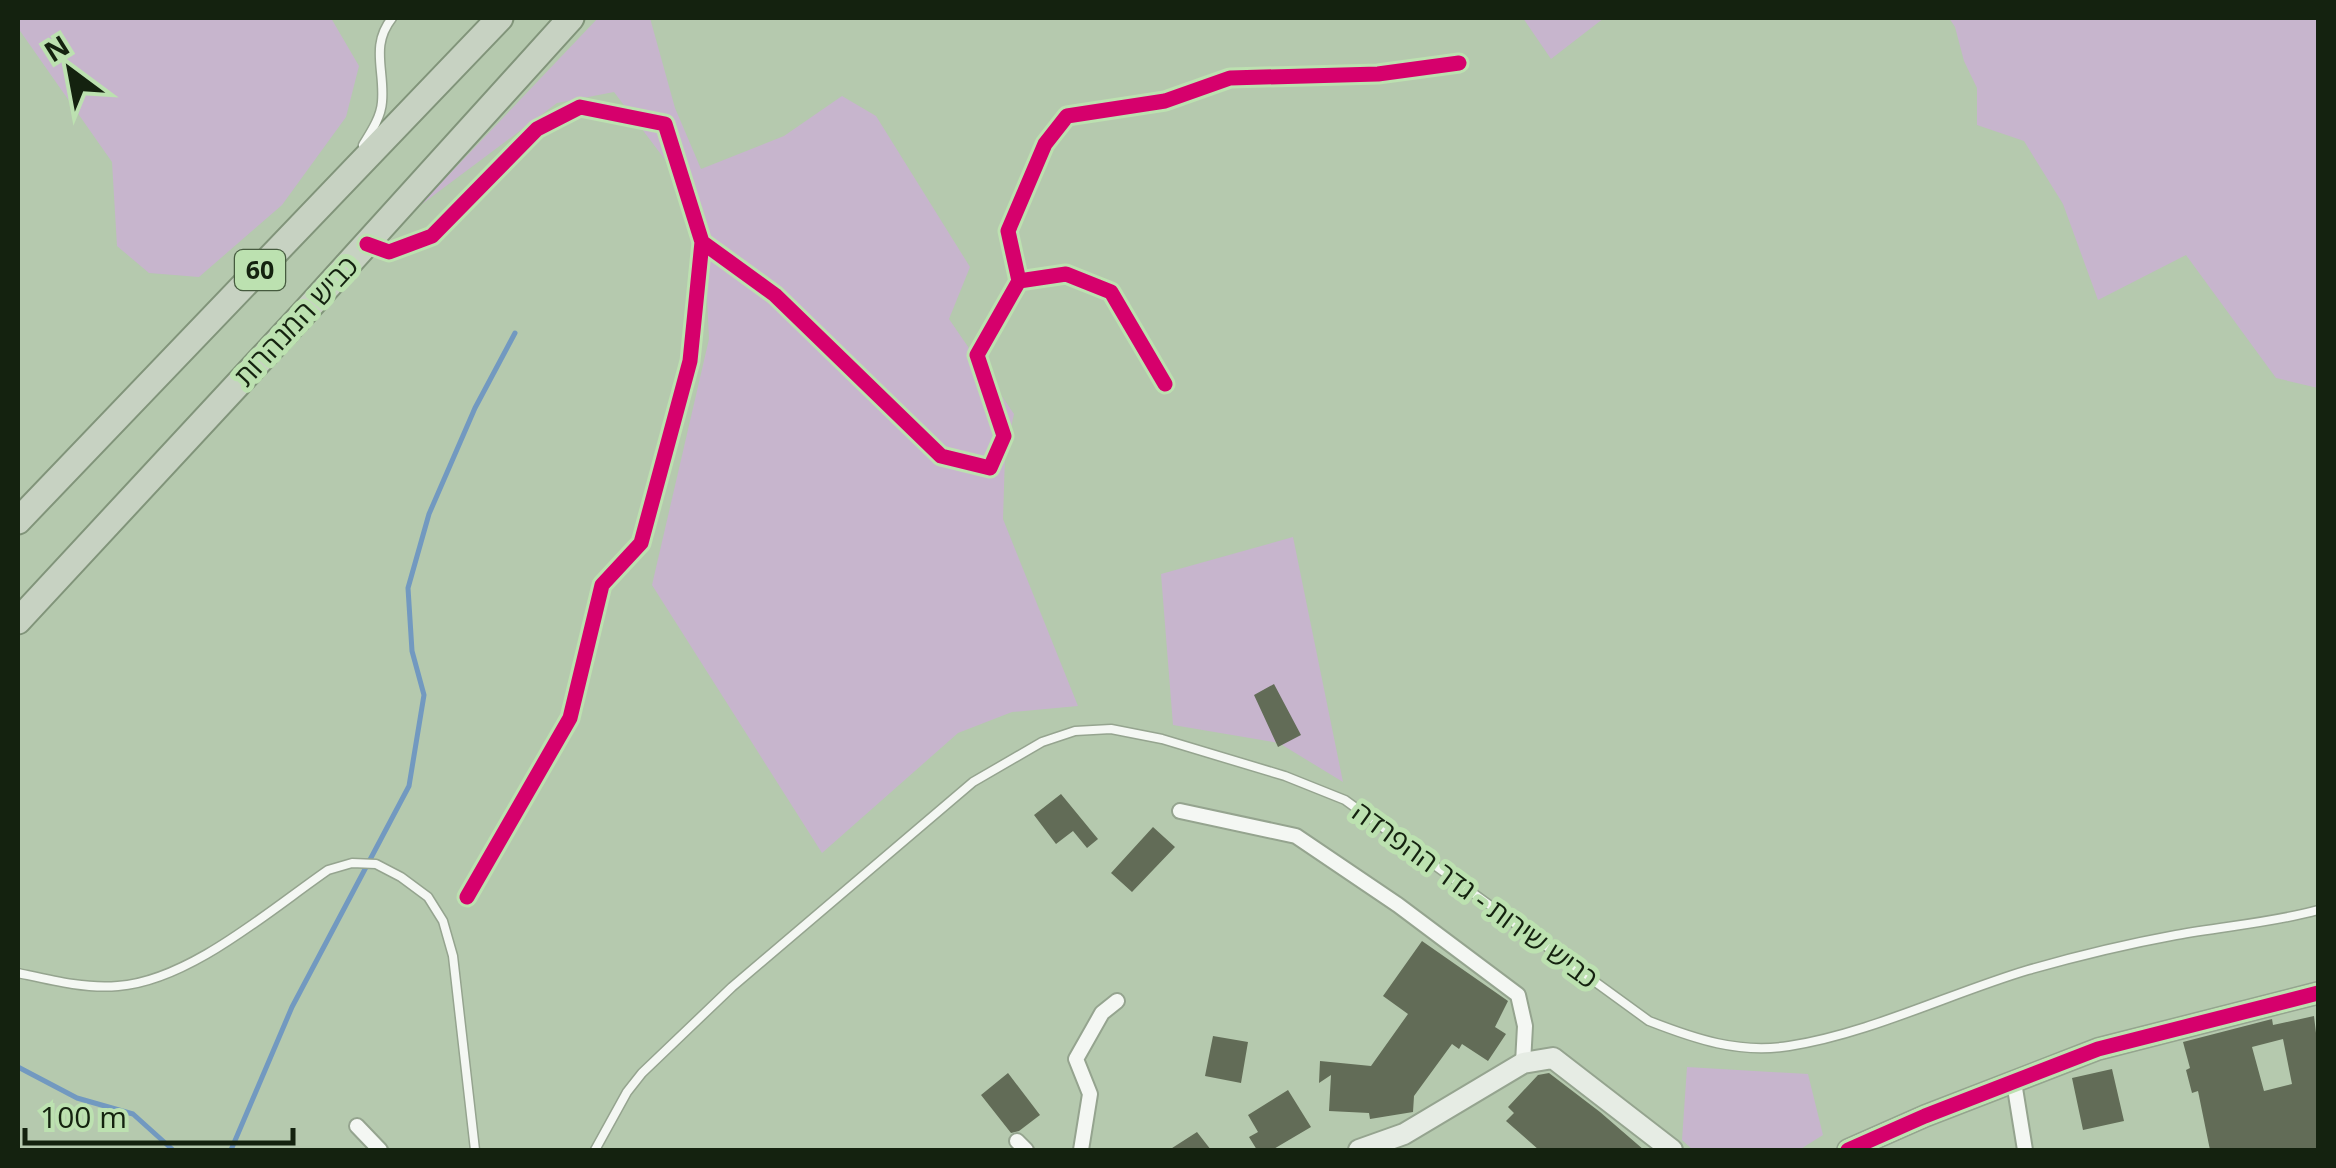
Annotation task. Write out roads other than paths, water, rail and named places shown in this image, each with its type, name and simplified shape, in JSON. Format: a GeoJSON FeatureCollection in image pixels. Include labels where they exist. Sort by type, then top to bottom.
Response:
{"type":"FeatureCollection","features":[{"type":"Feature","properties":{"kind":"highway","name":"60"},"geometry":{"type":"LineString","coordinates":[[18,521],[500,18]]}},
{"type":"Feature","properties":{"kind":"highway","name":"כביש המנהרות"},"geometry":{"type":"LineString","coordinates":[[18,622],[571,18]]}},
{"type":"Feature","properties":{"kind":"street"},"geometry":{"type":"LineString","coordinates":[[702,242],[775,295],[941,456],[990,468],[1004,436],[977,355],[1019,281],[1008,231],[1045,144],[1067,116],[1165,101],[1230,78],[1378,74],[1460,63]]}},
{"type":"Feature","properties":{"kind":"street"},"geometry":{"type":"LineString","coordinates":[[367,244],[389,252],[432,236],[537,129],[580,108],[665,124],[702,242],[690,361],[641,543],[602,585],[570,718],[467,896]]}},
{"type":"Feature","properties":{"kind":"street"},"geometry":{"type":"LineString","coordinates":[[1019,281],[1066,274],[1110,292],[1165,384]]}},
{"type":"Feature","properties":{"kind":"street"},"geometry":{"type":"LineString","coordinates":[[1180,811],[1296,836],[1398,904],[1518,994],[1526,1026],[1524,1063]]}},
{"type":"Feature","properties":{"kind":"street"},"geometry":{"type":"LineString","coordinates":[[1848,1150],[2098,1050],[2318,993]]}},
{"type":"Feature","properties":{"kind":"street"},"geometry":{"type":"LineString","coordinates":[[1082,1150],[1090,1094],[1076,1059],[1102,1012],[1117,1001]]}},
{"type":"Feature","properties":{"kind":"street"},"geometry":{"type":"LineString","coordinates":[[1359,1150],[1404,1134],[1524,1063],[1553,1058],[1672,1150]]}},
{"type":"Feature","properties":{"kind":"street"},"geometry":{"type":"LineString","coordinates":[[2014,1082],[2025,1150]]}},
{"type":"Feature","properties":{"kind":"street"},"geometry":{"type":"LineString","coordinates":[[357,1126],[380,1150]]}},
{"type":"Feature","properties":{"kind":"lane"},"geometry":{"type":"LineString","coordinates":[[337,190],[382,104],[378,49],[392,18]]}},
{"type":"Feature","properties":{"kind":"lane","name":"כביש שירות - גדר ההפרדה"},"geometry":{"type":"LineString","coordinates":[[595,1150],[642,1073],[732,987],[973,782],[1042,742],[1075,731],[1111,729],[1162,739],[1285,776],[1345,800],[1649,1021],[1732,1048],[1789,1046],[1857,1028],[2028,970],[2177,934],[2288,919],[2318,910]]}},
{"type":"Feature","properties":{"kind":"lane"},"geometry":{"type":"LineString","coordinates":[[18,973],[66,983],[117,986],[156,979],[195,961],[328,870],[352,863],[376,864],[428,897],[443,921],[454,956],[476,1150]]}},
{"type":"Feature","properties":{"kind":"waterway"},"geometry":{"type":"LineString","coordinates":[[231,1150],[292,1007],[409,786],[424,695],[412,651],[408,588],[429,514],[475,408],[515,333]]}},
{"type":"Feature","properties":{"kind":"waterway"},"geometry":{"type":"LineString","coordinates":[[18,1067],[77,1098],[133,1114],[173,1150]]}}]}
